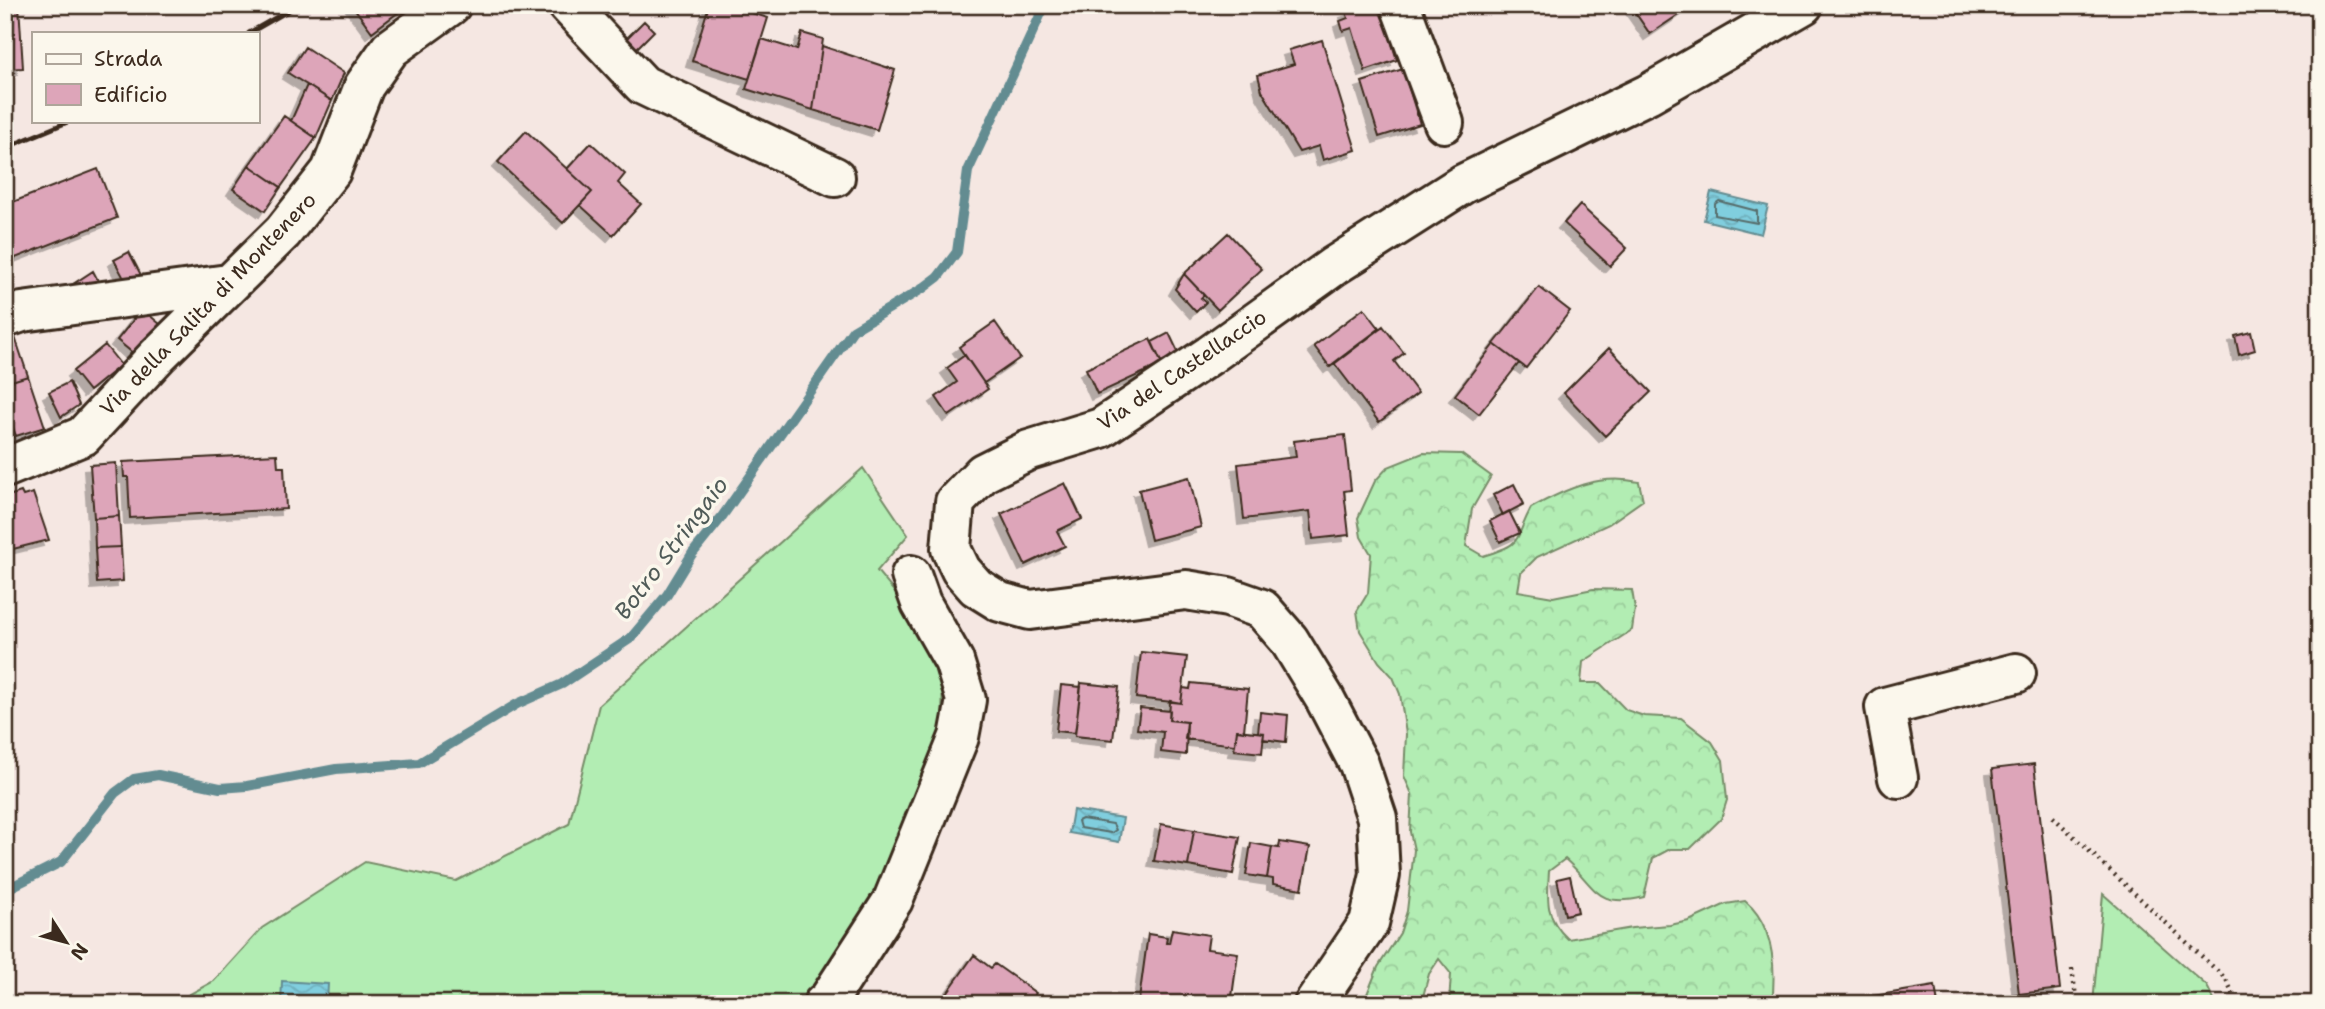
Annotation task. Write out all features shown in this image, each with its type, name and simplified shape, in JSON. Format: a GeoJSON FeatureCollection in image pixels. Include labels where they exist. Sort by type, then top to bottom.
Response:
{"type":"FeatureCollection","features":[{"type":"Feature","properties":{"kind":"street","name":"Via della Salita di Montenero"},"geometry":{"type":"LineString","coordinates":[[5,468],[83,436],[228,284],[283,232],[331,171],[364,86],[390,48],[451,5]]}},
{"type":"Feature","properties":{"kind":"street"},"geometry":{"type":"LineString","coordinates":[[568,5],[643,85],[835,177]]}},
{"type":"Feature","properties":{"kind":"street"},"geometry":{"type":"LineString","coordinates":[[1400,5],[1444,123]]}},
{"type":"Feature","properties":{"kind":"street","name":"Via del Castellaccio"},"geometry":{"type":"LineString","coordinates":[[951,549],[955,502],[983,473],[1029,450],[1101,428],[1210,355],[1334,266],[1463,184],[1648,94],[1803,5]]}},
{"type":"Feature","properties":{"kind":"street"},"geometry":{"type":"LineString","coordinates":[[11,312],[228,284]]}},
{"type":"Feature","properties":{"kind":"street"},"geometry":{"type":"LineString","coordinates":[[823,1004],[830,999],[893,900],[959,737],[966,700],[954,661],[920,603],[902,580],[951,549],[961,570],[976,587],[1000,602],[1030,610],[1186,590],[1228,597],[1262,609],[1289,640],[1325,699],[1359,764],[1377,818],[1380,875],[1369,923],[1314,1004]]}},
{"type":"Feature","properties":{"kind":"street"},"geometry":{"type":"LineString","coordinates":[[1898,778],[1885,707],[2016,673]]}},
{"type":"Feature","properties":{"kind":"path"},"geometry":{"type":"LineString","coordinates":[[2053,817],[2226,979],[2238,1004]]}},
{"type":"Feature","properties":{"kind":"path"},"geometry":{"type":"LineString","coordinates":[[2071,969],[2077,1004]]}},
{"type":"Feature","properties":{"kind":"green space"},"geometry":{"type":"Polygon","coordinates":[[[1423,453],[1461,454],[1491,476],[1472,509],[1466,546],[1483,556],[1512,544],[1531,508],[1557,495],[1596,481],[1639,482],[1643,500],[1609,524],[1537,557],[1521,573],[1518,591],[1553,597],[1593,589],[1632,590],[1635,609],[1632,630],[1583,662],[1581,683],[1600,683],[1626,710],[1644,716],[1681,718],[1712,742],[1723,760],[1727,800],[1721,819],[1690,849],[1670,849],[1653,858],[1644,897],[1628,900],[1606,898],[1565,859],[1549,871],[1551,916],[1568,939],[1689,921],[1726,904],[1745,901],[1762,922],[1771,948],[1774,976],[1772,1004],[1449,1004],[1451,974],[1439,959],[1429,974],[1421,1004],[1363,1004],[1378,967],[1400,933],[1407,911],[1414,850],[1410,832],[1412,794],[1404,776],[1406,734],[1400,694],[1393,677],[1379,662],[1360,631],[1357,611],[1368,593],[1371,554],[1361,537],[1358,518],[1375,481],[1388,467],[1423,453]]]}},
{"type":"Feature","properties":{"kind":"green space"},"geometry":{"type":"Polygon","coordinates":[[[863,468],[908,535],[877,571],[907,607],[943,670],[942,731],[888,882],[818,986],[796,1004],[172,1004],[214,981],[262,928],[365,862],[456,881],[569,824],[599,705],[863,468]]]}},
{"type":"Feature","properties":{"kind":"green space"},"geometry":{"type":"Polygon","coordinates":[[[2103,894],[2207,986],[2216,1004],[2093,1004],[2103,894]]]}},
{"type":"Feature","properties":{"kind":"water"},"geometry":{"type":"Polygon","coordinates":[[[1711,192],[1768,206],[1761,234],[1704,220],[1711,192]]]}},
{"type":"Feature","properties":{"kind":"water"},"geometry":{"type":"Polygon","coordinates":[[[1073,810],[1123,818],[1119,842],[1069,833],[1073,810]]]}},
{"type":"Feature","properties":{"kind":"water"},"geometry":{"type":"Polygon","coordinates":[[[282,981],[328,984],[327,1004],[281,1004],[282,981]]]}},
{"type":"Feature","properties":{"kind":"building"},"geometry":{"type":"Polygon","coordinates":[[[5,5],[19,5],[23,68],[5,69],[5,5]]]}},
{"type":"Feature","properties":{"kind":"building"},"geometry":{"type":"Polygon","coordinates":[[[352,5],[408,5],[372,32],[352,5]]]}},
{"type":"Feature","properties":{"kind":"building"},"geometry":{"type":"Polygon","coordinates":[[[709,5],[726,5],[768,18],[749,79],[692,61],[709,5]]]}},
{"type":"Feature","properties":{"kind":"building"},"geometry":{"type":"Polygon","coordinates":[[[1368,5],[1380,5],[1397,60],[1365,71],[1352,28],[1343,31],[1340,21],[1348,18],[1346,12],[1368,5]]]}},
{"type":"Feature","properties":{"kind":"building"},"geometry":{"type":"Polygon","coordinates":[[[1630,5],[1693,5],[1650,34],[1630,5]]]}},
{"type":"Feature","properties":{"kind":"building"},"geometry":{"type":"Polygon","coordinates":[[[644,21],[654,31],[628,57],[618,47],[644,21]]]}},
{"type":"Feature","properties":{"kind":"building"},"geometry":{"type":"Polygon","coordinates":[[[802,33],[823,39],[813,110],[746,89],[762,39],[797,50],[802,33]]]}},
{"type":"Feature","properties":{"kind":"building"},"geometry":{"type":"Polygon","coordinates":[[[1322,40],[1356,150],[1323,160],[1319,146],[1299,152],[1262,91],[1258,75],[1294,64],[1289,50],[1322,40]]]}},
{"type":"Feature","properties":{"kind":"building"},"geometry":{"type":"Polygon","coordinates":[[[822,46],[895,70],[877,130],[813,110],[822,46]]]}},
{"type":"Feature","properties":{"kind":"building"},"geometry":{"type":"Polygon","coordinates":[[[305,47],[344,73],[332,101],[288,73],[305,47]]]}},
{"type":"Feature","properties":{"kind":"building"},"geometry":{"type":"Polygon","coordinates":[[[1403,69],[1420,124],[1379,137],[1362,82],[1403,69]]]}},
{"type":"Feature","properties":{"kind":"building"},"geometry":{"type":"Polygon","coordinates":[[[307,85],[332,101],[316,138],[291,121],[307,85]]]}},
{"type":"Feature","properties":{"kind":"building"},"geometry":{"type":"Polygon","coordinates":[[[284,116],[316,138],[281,187],[249,165],[284,116]]]}},
{"type":"Feature","properties":{"kind":"building"},"geometry":{"type":"Polygon","coordinates":[[[526,131],[592,192],[563,223],[498,162],[526,131]]]}},
{"type":"Feature","properties":{"kind":"building"},"geometry":{"type":"Polygon","coordinates":[[[591,143],[625,174],[618,183],[641,204],[613,235],[580,205],[592,192],[567,169],[591,143]]]}},
{"type":"Feature","properties":{"kind":"building"},"geometry":{"type":"Polygon","coordinates":[[[249,165],[281,187],[265,211],[233,189],[249,165]]]}},
{"type":"Feature","properties":{"kind":"building"},"geometry":{"type":"Polygon","coordinates":[[[98,169],[117,218],[13,259],[5,239],[5,205],[98,169]]]}},
{"type":"Feature","properties":{"kind":"building"},"geometry":{"type":"Polygon","coordinates":[[[1580,205],[1627,248],[1610,266],[1564,223],[1580,205]]]}},
{"type":"Feature","properties":{"kind":"building"},"geometry":{"type":"Polygon","coordinates":[[[1228,233],[1262,269],[1218,310],[1184,274],[1228,233]]]}},
{"type":"Feature","properties":{"kind":"building"},"geometry":{"type":"Polygon","coordinates":[[[129,252],[141,275],[126,282],[114,260],[129,252]]]}},
{"type":"Feature","properties":{"kind":"building"},"geometry":{"type":"Polygon","coordinates":[[[93,271],[103,290],[64,290],[93,271]]]}},
{"type":"Feature","properties":{"kind":"building"},"geometry":{"type":"Polygon","coordinates":[[[1184,274],[1204,295],[1201,298],[1206,302],[1196,312],[1175,289],[1184,274]]]}},
{"type":"Feature","properties":{"kind":"building"},"geometry":{"type":"Polygon","coordinates":[[[1539,287],[1570,311],[1526,368],[1494,344],[1539,287]]]}},
{"type":"Feature","properties":{"kind":"building"},"geometry":{"type":"Polygon","coordinates":[[[1364,308],[1380,329],[1330,367],[1314,346],[1364,308]]]}},
{"type":"Feature","properties":{"kind":"building"},"geometry":{"type":"Polygon","coordinates":[[[142,309],[160,324],[134,354],[117,340],[142,309]]]}},
{"type":"Feature","properties":{"kind":"building"},"geometry":{"type":"Polygon","coordinates":[[[995,322],[1020,358],[984,383],[959,347],[995,322]]]}},
{"type":"Feature","properties":{"kind":"building"},"geometry":{"type":"Polygon","coordinates":[[[1383,326],[1404,353],[1394,361],[1418,393],[1379,422],[1334,363],[1383,326]]]}},
{"type":"Feature","properties":{"kind":"building"},"geometry":{"type":"Polygon","coordinates":[[[2251,332],[2255,350],[2239,355],[2235,336],[2251,332]]]}},
{"type":"Feature","properties":{"kind":"building"},"geometry":{"type":"Polygon","coordinates":[[[1169,333],[1179,354],[1161,362],[1152,342],[1169,333]]]}},
{"type":"Feature","properties":{"kind":"building"},"geometry":{"type":"Polygon","coordinates":[[[14,334],[28,376],[5,383],[5,336],[14,334]]]}},
{"type":"Feature","properties":{"kind":"building"},"geometry":{"type":"Polygon","coordinates":[[[1150,339],[1162,364],[1097,394],[1086,369],[1150,339]]]}},
{"type":"Feature","properties":{"kind":"building"},"geometry":{"type":"Polygon","coordinates":[[[1494,344],[1519,363],[1479,414],[1455,395],[1494,344]]]}},
{"type":"Feature","properties":{"kind":"building"},"geometry":{"type":"Polygon","coordinates":[[[105,345],[121,365],[89,391],[73,371],[105,345]]]}},
{"type":"Feature","properties":{"kind":"building"},"geometry":{"type":"Polygon","coordinates":[[[1609,348],[1651,392],[1605,436],[1564,393],[1609,348]]]}},
{"type":"Feature","properties":{"kind":"building"},"geometry":{"type":"Polygon","coordinates":[[[965,355],[988,389],[949,416],[936,397],[957,382],[947,368],[965,355]]]}},
{"type":"Feature","properties":{"kind":"building"},"geometry":{"type":"Polygon","coordinates":[[[28,376],[45,427],[16,436],[5,405],[5,383],[28,376]]]}},
{"type":"Feature","properties":{"kind":"building"},"geometry":{"type":"Polygon","coordinates":[[[69,382],[79,405],[61,417],[49,392],[69,382]]]}},
{"type":"Feature","properties":{"kind":"building"},"geometry":{"type":"Polygon","coordinates":[[[5,409],[16,436],[5,441],[5,409]]]}},
{"type":"Feature","properties":{"kind":"building"},"geometry":{"type":"Polygon","coordinates":[[[1345,435],[1351,490],[1344,491],[1349,535],[1313,539],[1310,511],[1244,519],[1238,464],[1296,457],[1294,441],[1345,435]]]}},
{"type":"Feature","properties":{"kind":"building"},"geometry":{"type":"Polygon","coordinates":[[[277,454],[278,467],[284,467],[286,509],[130,518],[128,477],[124,477],[123,462],[277,454]]]}},
{"type":"Feature","properties":{"kind":"building"},"geometry":{"type":"Polygon","coordinates":[[[116,463],[119,516],[94,518],[90,465],[116,463]]]}},
{"type":"Feature","properties":{"kind":"building"},"geometry":{"type":"Polygon","coordinates":[[[1189,477],[1201,527],[1151,540],[1139,490],[1189,477]]]}},
{"type":"Feature","properties":{"kind":"building"},"geometry":{"type":"Polygon","coordinates":[[[1065,483],[1082,519],[1057,531],[1065,546],[1025,565],[1001,514],[1065,483]]]}},
{"type":"Feature","properties":{"kind":"building"},"geometry":{"type":"Polygon","coordinates":[[[1514,484],[1524,504],[1503,515],[1493,495],[1514,484]]]}},
{"type":"Feature","properties":{"kind":"building"},"geometry":{"type":"Polygon","coordinates":[[[21,492],[23,496],[33,493],[49,540],[5,551],[5,497],[21,492]]]}},
{"type":"Feature","properties":{"kind":"building"},"geometry":{"type":"Polygon","coordinates":[[[1509,511],[1520,533],[1500,542],[1490,521],[1509,511]]]}},
{"type":"Feature","properties":{"kind":"building"},"geometry":{"type":"Polygon","coordinates":[[[119,516],[121,547],[95,548],[94,518],[119,516]]]}},
{"type":"Feature","properties":{"kind":"building"},"geometry":{"type":"Polygon","coordinates":[[[121,547],[123,581],[97,583],[95,548],[121,547]]]}},
{"type":"Feature","properties":{"kind":"building"},"geometry":{"type":"Polygon","coordinates":[[[1141,652],[1187,657],[1181,703],[1136,698],[1141,652]]]}},
{"type":"Feature","properties":{"kind":"building"},"geometry":{"type":"Polygon","coordinates":[[[1081,683],[1119,687],[1113,740],[1075,736],[1081,683]]]}},
{"type":"Feature","properties":{"kind":"building"},"geometry":{"type":"Polygon","coordinates":[[[1191,683],[1248,689],[1244,731],[1237,730],[1235,745],[1185,739],[1187,722],[1169,720],[1170,701],[1181,703],[1183,688],[1190,689],[1191,683]]]}},
{"type":"Feature","properties":{"kind":"building"},"geometry":{"type":"Polygon","coordinates":[[[1061,685],[1081,687],[1075,733],[1056,731],[1061,685]]]}},
{"type":"Feature","properties":{"kind":"building"},"geometry":{"type":"Polygon","coordinates":[[[1140,708],[1170,711],[1169,720],[1187,722],[1186,755],[1161,752],[1163,732],[1137,729],[1140,708]]]}},
{"type":"Feature","properties":{"kind":"building"},"geometry":{"type":"Polygon","coordinates":[[[1260,712],[1288,715],[1286,742],[1263,739],[1264,733],[1258,733],[1260,712]]]}},
{"type":"Feature","properties":{"kind":"building"},"geometry":{"type":"Polygon","coordinates":[[[1237,730],[1264,733],[1262,753],[1234,750],[1237,730]]]}},
{"type":"Feature","properties":{"kind":"building"},"geometry":{"type":"Polygon","coordinates":[[[2034,764],[2060,989],[2019,994],[1992,769],[2034,764]]]}},
{"type":"Feature","properties":{"kind":"building"},"geometry":{"type":"Polygon","coordinates":[[[1161,824],[1194,830],[1188,866],[1154,861],[1161,824]]]}},
{"type":"Feature","properties":{"kind":"building"},"geometry":{"type":"Polygon","coordinates":[[[1194,830],[1240,837],[1233,874],[1188,866],[1194,830]]]}},
{"type":"Feature","properties":{"kind":"building"},"geometry":{"type":"Polygon","coordinates":[[[1280,842],[1310,847],[1302,889],[1273,884],[1273,879],[1267,878],[1272,847],[1279,848],[1280,842]]]}},
{"type":"Feature","properties":{"kind":"building"},"geometry":{"type":"Polygon","coordinates":[[[1251,843],[1272,847],[1267,878],[1246,875],[1251,843]]]}},
{"type":"Feature","properties":{"kind":"building"},"geometry":{"type":"Polygon","coordinates":[[[1570,876],[1578,912],[1565,915],[1557,879],[1570,876]]]}},
{"type":"Feature","properties":{"kind":"building"},"geometry":{"type":"Polygon","coordinates":[[[1172,929],[1209,935],[1207,949],[1238,953],[1231,1004],[1169,1004],[1139,1000],[1148,934],[1167,937],[1166,943],[1169,943],[1172,929]]]}},
{"type":"Feature","properties":{"kind":"building"},"geometry":{"type":"Polygon","coordinates":[[[974,955],[991,968],[995,964],[1036,993],[1029,1004],[940,1003],[974,955]]]}},
{"type":"Feature","properties":{"kind":"building"},"geometry":{"type":"Polygon","coordinates":[[[1935,986],[1938,1004],[1861,1004],[1860,998],[1935,986]]]}},
{"type":"Feature","properties":{"kind":"building"},"geometry":{"type":"Polygon","coordinates":[[[2019,994],[2021,1004],[1960,1004],[2019,994]]]}},
{"type":"Feature","properties":{"kind":"waterway","name":"Botro Stringaio"},"geometry":{"type":"LineString","coordinates":[[5,890],[61,862],[115,793],[134,779],[158,775],[220,788],[247,786],[336,769],[419,763],[517,704],[562,684],[631,638],[667,595],[692,554],[721,518],[853,330],[922,289],[938,277],[957,252],[968,171],[1045,5]]}},
{"type":"Feature","properties":{"kind":"railway"},"geometry":{"type":"LineString","coordinates":[[251,32],[298,5]]}},
{"type":"Feature","properties":{"kind":"railway"},"geometry":{"type":"LineString","coordinates":[[5,148],[68,122]]}}]}
